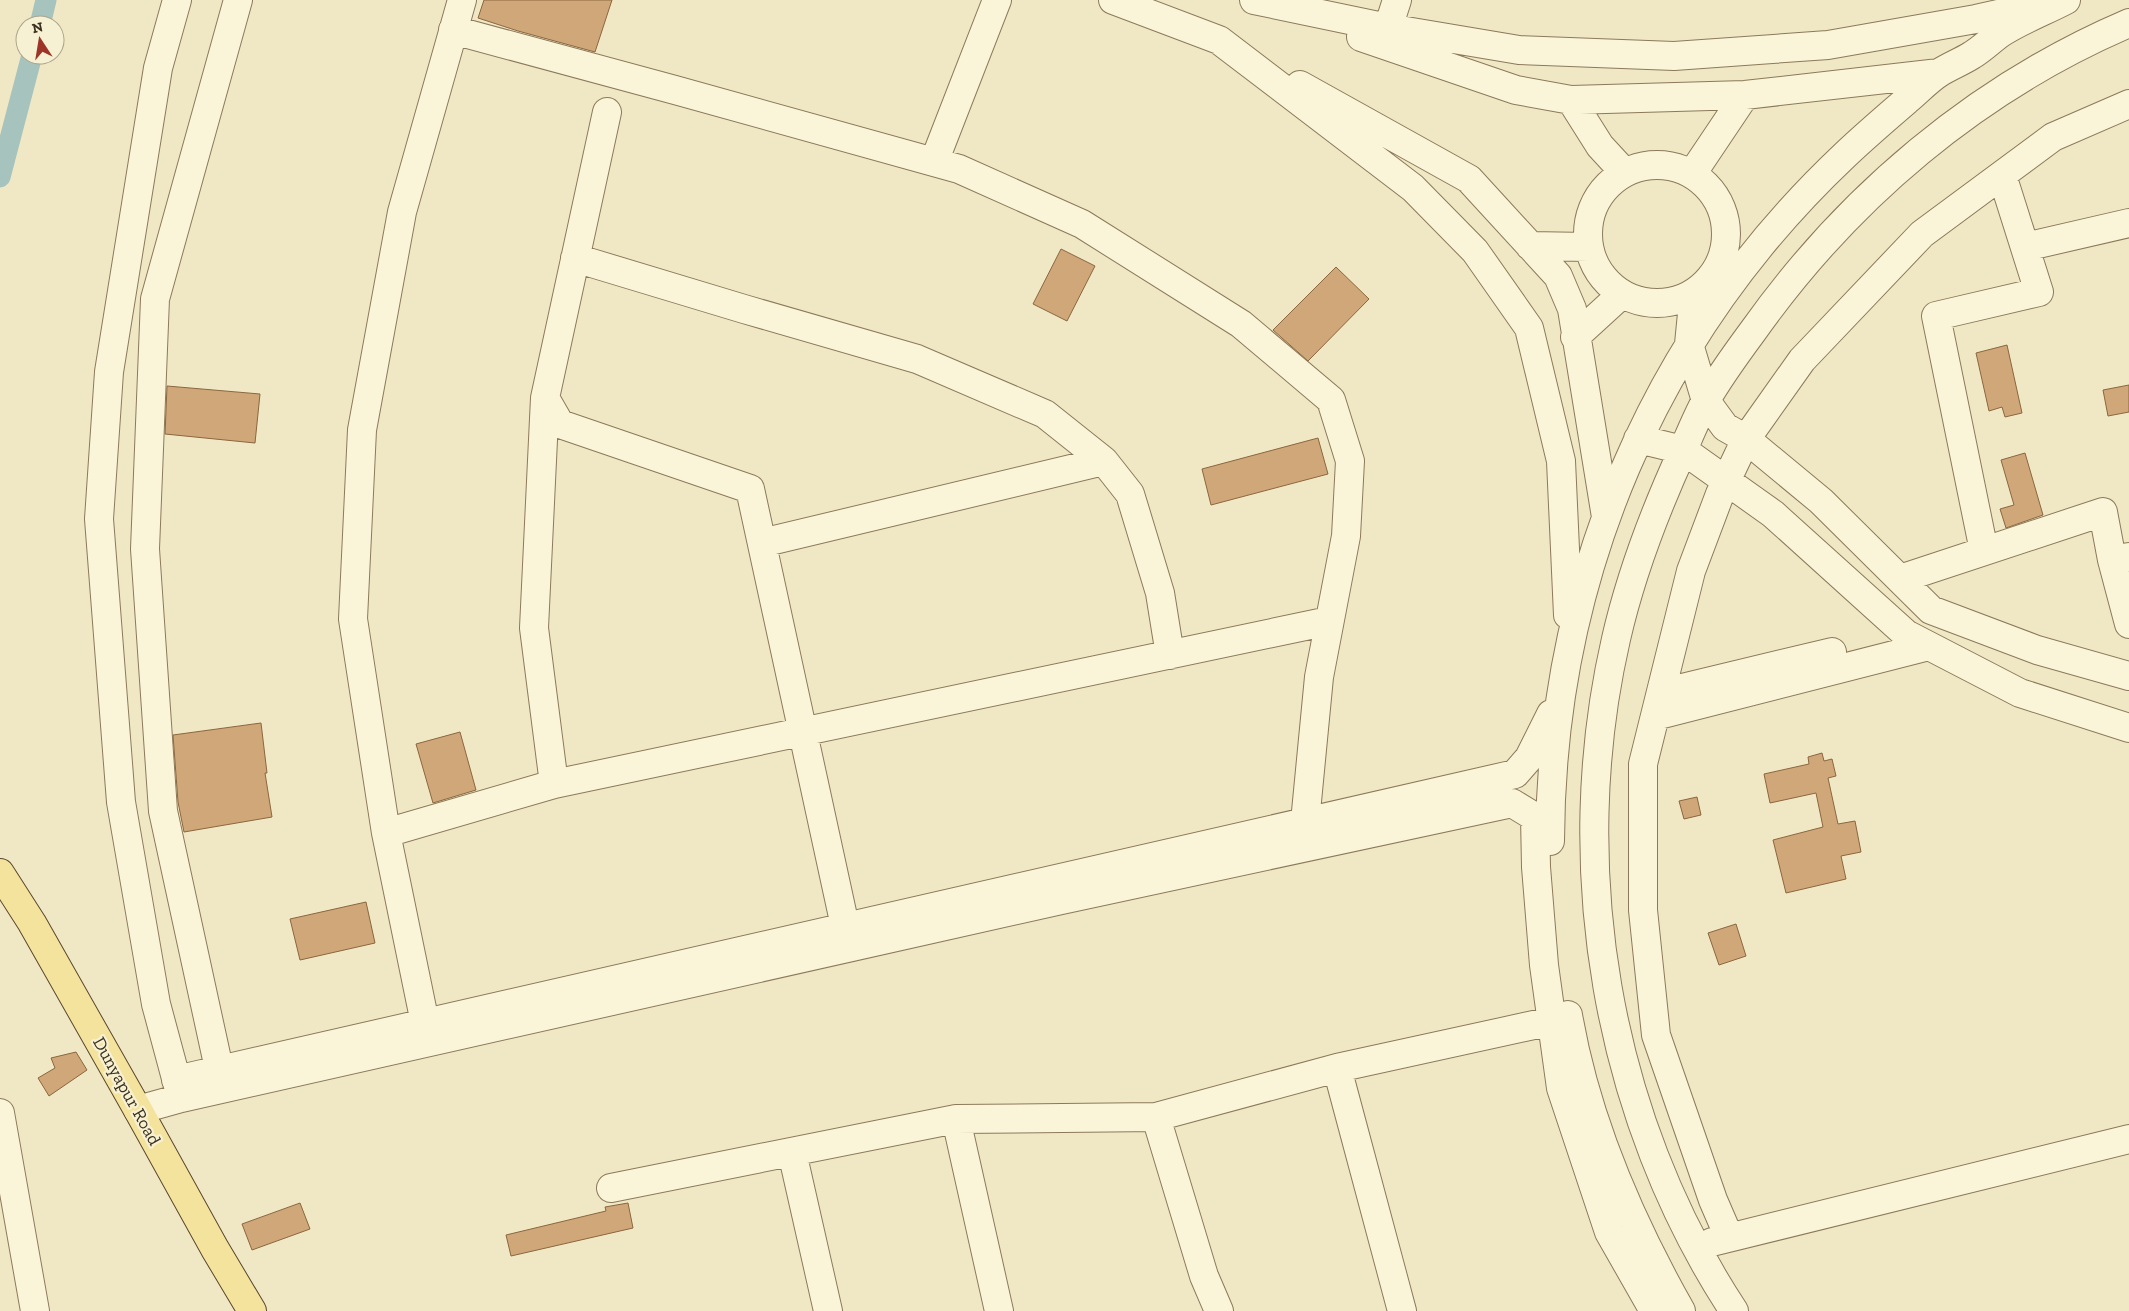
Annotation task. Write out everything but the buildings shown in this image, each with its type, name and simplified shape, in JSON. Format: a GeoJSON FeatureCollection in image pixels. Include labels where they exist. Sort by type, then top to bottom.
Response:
{"type":"FeatureCollection","features":[{"type":"Feature","properties":{"kind":"main road","name":"Dunyapur Road"},"geometry":{"type":"LineString","coordinates":[[0,874],[32,923],[215,1249],[252,1311]]}},
{"type":"Feature","properties":{"kind":"street"},"geometry":{"type":"LineString","coordinates":[[177,0],[158,68],[109,372],[99,519],[121,802],[156,1004],[179,1089]]}},
{"type":"Feature","properties":{"kind":"street"},"geometry":{"type":"LineString","coordinates":[[221,1079],[162,811],[145,549],[155,299],[238,0]]}},
{"type":"Feature","properties":{"kind":"street"},"geometry":{"type":"LineString","coordinates":[[425,1023],[386,833],[353,619],[362,430],[402,212],[462,0]]}},
{"type":"Feature","properties":{"kind":"street"},"geometry":{"type":"LineString","coordinates":[[934,162],[997,0]]}},
{"type":"Feature","properties":{"kind":"street"},"geometry":{"type":"LineString","coordinates":[[1113,0],[1219,40],[1469,179],[1558,276],[1572,309],[1606,519]]}},
{"type":"Feature","properties":{"kind":"street"},"geometry":{"type":"LineString","coordinates":[[1388,28],[1397,0]]}},
{"type":"Feature","properties":{"kind":"street"},"geometry":{"type":"LineString","coordinates":[[1256,1],[1388,28],[1519,50],[1674,56],[1828,45],[1976,20],[2062,0]]}},
{"type":"Feature","properties":{"kind":"street"},"geometry":{"type":"LineString","coordinates":[[1682,1311],[1636,1225],[1614,1175],[1596,1124],[1580,1072],[1568,1019],[1558,958],[1550,858],[1553,760],[1560,697],[1569,644],[1582,591],[1606,519],[1638,439],[1689,344],[1752,255],[1787,214],[1863,137],[1939,73],[1971,56],[2001,33],[2066,0]]}},
{"type":"Feature","properties":{"kind":"street"},"geometry":{"type":"LineString","coordinates":[[1256,1],[1516,90],[1571,100],[1745,95],[1939,73]]}},
{"type":"Feature","properties":{"kind":"street"},"geometry":{"type":"LineString","coordinates":[[1734,1311],[1696,1246],[1658,1163],[1639,1113],[1624,1062],[1603,958],[1594,852],[1595,798],[1606,692],[1629,588],[1646,538],[1706,400],[1783,289],[1842,222],[1880,185],[1928,144],[2008,86],[2055,59],[2129,23]]}},
{"type":"Feature","properties":{"kind":"street"},"geometry":{"type":"LineString","coordinates":[[453,30],[685,92],[959,169],[1082,224],[1241,324],[1331,400],[1350,461],[1346,536],[1319,677],[1305,822]]}},
{"type":"Feature","properties":{"kind":"street"},"geometry":{"type":"LineString","coordinates":[[1219,40],[1412,188],[1475,251],[1529,328],[1562,461],[1569,644]]}},
{"type":"Feature","properties":{"kind":"street"},"geometry":{"type":"LineString","coordinates":[[1692,174],[1745,95]]}},
{"type":"Feature","properties":{"kind":"street"},"geometry":{"type":"LineString","coordinates":[[1571,100],[1600,146],[1624,172]]}},
{"type":"Feature","properties":{"kind":"street"},"geometry":{"type":"LineString","coordinates":[[1729,1237],[1713,1200],[1656,1035],[1644,910],[1642,764],[1691,571],[1726,481],[1746,439],[1802,360],[1922,234],[2053,137],[2129,104]]}},
{"type":"Feature","properties":{"kind":"street"},"geometry":{"type":"LineString","coordinates":[[554,784],[534,628],[545,398],[607,112]]}},
{"type":"Feature","properties":{"kind":"street"},"geometry":{"type":"LineString","coordinates":[[1652,164],[1679,168],[1703,182],[1720,204],[1725,218],[1725,246],[1715,272],[1706,283],[1694,292],[1666,303],[1651,303],[1636,300],[1622,294],[1610,286],[1600,274],[1588,248],[1588,218],[1601,192],[1624,172],[1652,164]]}},
{"type":"Feature","properties":{"kind":"street"},"geometry":{"type":"LineString","coordinates":[[1984,551],[1936,316],[2039,292],[2002,175]]}},
{"type":"Feature","properties":{"kind":"street"},"geometry":{"type":"LineString","coordinates":[[1725,246],[1787,214]]}},
{"type":"Feature","properties":{"kind":"street"},"geometry":{"type":"LineString","coordinates":[[2025,247],[2129,223]]}},
{"type":"Feature","properties":{"kind":"street"},"geometry":{"type":"LineString","coordinates":[[1530,246],[1588,248]]}},
{"type":"Feature","properties":{"kind":"street"},"geometry":{"type":"LineString","coordinates":[[575,258],[744,310],[917,359],[1045,414],[1104,461],[1130,494],[1160,592],[1170,654]]}},
{"type":"Feature","properties":{"kind":"street"},"geometry":{"type":"LineString","coordinates":[[1694,292],[1689,344],[1706,400],[1725,427],[1746,439],[1821,501],[1931,610],[2037,650],[2129,676]]}},
{"type":"Feature","properties":{"kind":"street"},"geometry":{"type":"LineString","coordinates":[[1576,337],[1622,294]]}},
{"type":"Feature","properties":{"kind":"street"},"geometry":{"type":"LineString","coordinates":[[545,398],[560,424],[750,489],[845,926]]}},
{"type":"Feature","properties":{"kind":"street"},"geometry":{"type":"LineString","coordinates":[[1638,439],[1683,450],[1773,514],[1918,640],[2020,693],[2129,728]]}},
{"type":"Feature","properties":{"kind":"street"},"geometry":{"type":"LineString","coordinates":[[762,544],[1104,461]]}},
{"type":"Feature","properties":{"kind":"street"},"geometry":{"type":"LineString","coordinates":[[1900,579],[2103,512],[2120,559],[2129,624]]}},
{"type":"Feature","properties":{"kind":"street"},"geometry":{"type":"LineString","coordinates":[[386,833],[554,784],[1329,621]]}},
{"type":"Feature","properties":{"kind":"street"},"geometry":{"type":"LineString","coordinates":[[1658,705],[1918,640]]}},
{"type":"Feature","properties":{"kind":"street"},"geometry":{"type":"LineString","coordinates":[[221,1079],[425,1023],[1515,774],[1529,758],[1560,697]]}},
{"type":"Feature","properties":{"kind":"street"},"geometry":{"type":"LineString","coordinates":[[138,1110],[179,1089],[221,1079],[1512,803],[1535,816],[1536,867],[1543,946],[1561,1088],[1609,1232],[1654,1311]]}},
{"type":"Feature","properties":{"kind":"street"},"geometry":{"type":"LineString","coordinates":[[611,1188],[956,1119],[1156,1117],[1337,1068],[1552,1021]]}},
{"type":"Feature","properties":{"kind":"street"},"geometry":{"type":"LineString","coordinates":[[1337,1068],[1402,1311]]}},
{"type":"Feature","properties":{"kind":"street"},"geometry":{"type":"LineString","coordinates":[[0,1113],[35,1311]]}},
{"type":"Feature","properties":{"kind":"street"},"geometry":{"type":"LineString","coordinates":[[1156,1117],[1204,1276],[1219,1311]]}},
{"type":"Feature","properties":{"kind":"street"},"geometry":{"type":"LineString","coordinates":[[956,1119],[999,1311]]}},
{"type":"Feature","properties":{"kind":"street"},"geometry":{"type":"LineString","coordinates":[[1696,1246],[2129,1139]]}},
{"type":"Feature","properties":{"kind":"street"},"geometry":{"type":"LineString","coordinates":[[792,1152],[828,1311]]}},
{"type":"Feature","properties":{"kind":"waterway"},"geometry":{"type":"LineString","coordinates":[[42,15],[46,0]]}},
{"type":"Feature","properties":{"kind":"waterway"},"geometry":{"type":"LineString","coordinates":[[0,177],[29,65]]}}]}
